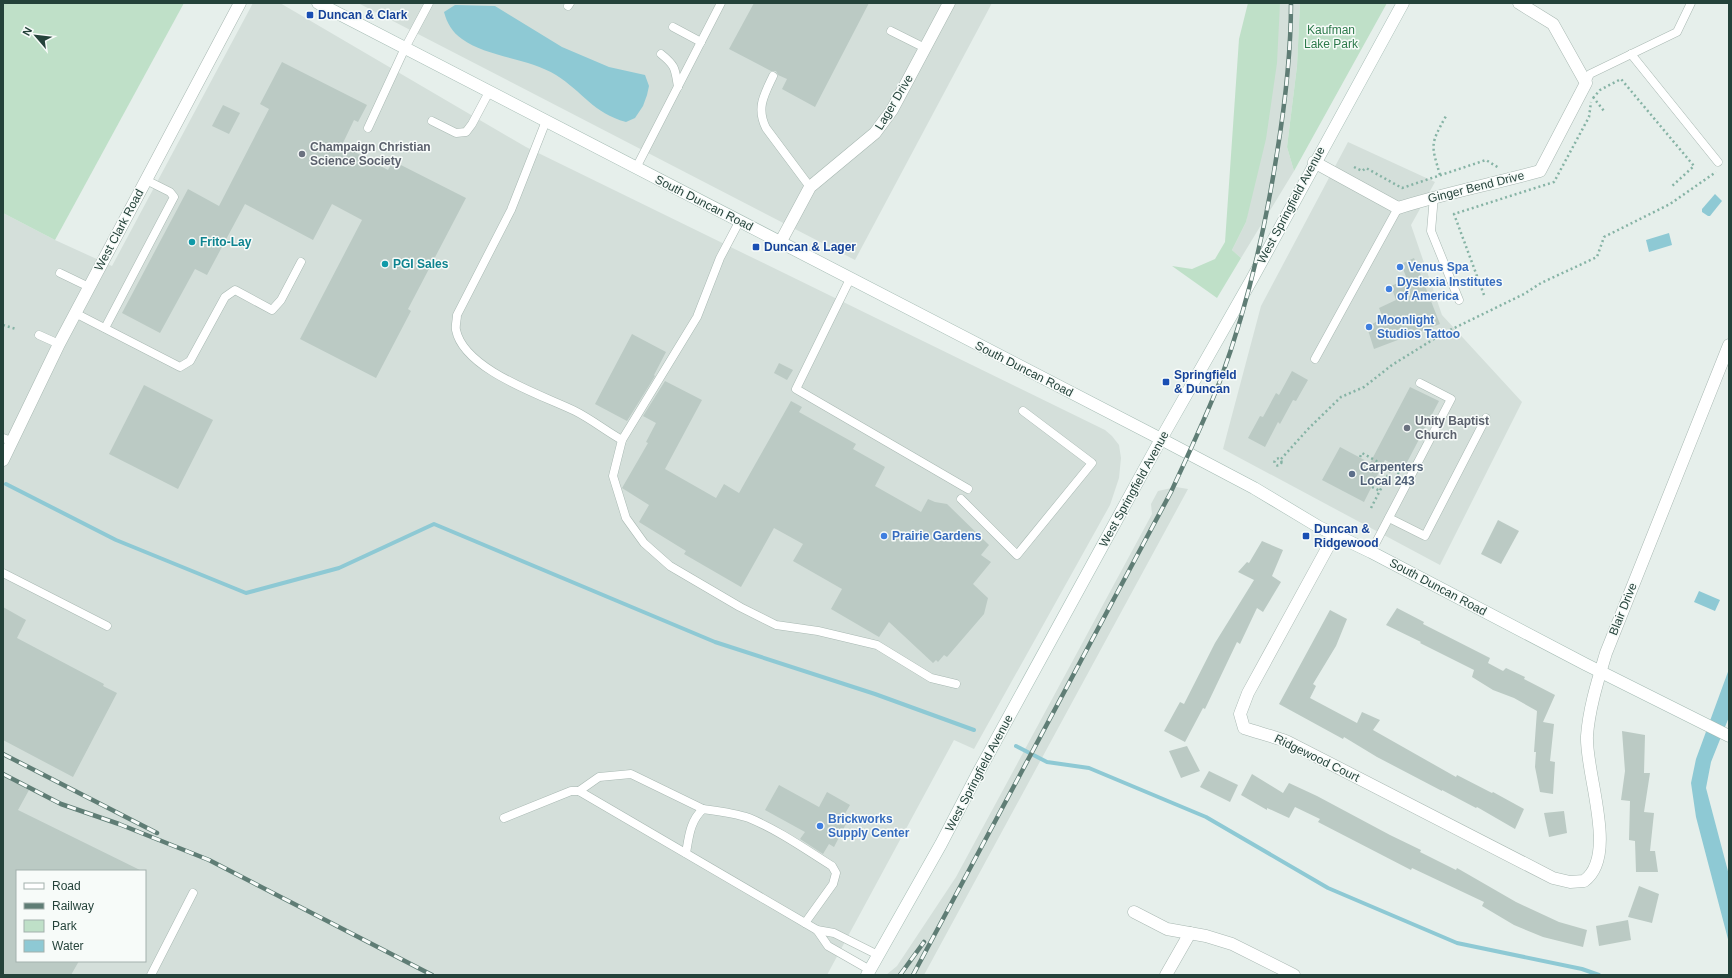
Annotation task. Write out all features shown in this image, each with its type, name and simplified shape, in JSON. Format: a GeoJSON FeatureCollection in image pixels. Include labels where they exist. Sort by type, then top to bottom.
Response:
{"type":"FeatureCollection","features":[{"type":"Feature","properties":{"kind":"main road","name":"West Clark Road"},"geometry":{"type":"LineString","coordinates":[[3,460],[7,440],[240,3]]}},
{"type":"Feature","properties":{"kind":"main road","name":"South Duncan Road"},"geometry":{"type":"LineString","coordinates":[[318,3],[1254,488],[1335,534],[1600,671],[1726,734]]}},
{"type":"Feature","properties":{"kind":"main road","name":"Lager Drive"},"geometry":{"type":"LineString","coordinates":[[780,243],[810,187],[875,134],[892,110],[949,3]]}},
{"type":"Feature","properties":{"kind":"main road","name":"West Springfield Avenue"},"geometry":{"type":"LineString","coordinates":[[869,972],[941,844],[978,773],[1160,439],[1252,278],[1314,162],[1403,3]]}},
{"type":"Feature","properties":{"kind":"main road"},"geometry":{"type":"LineString","coordinates":[[1519,3],[1553,24],[1585,85]]}},
{"type":"Feature","properties":{"kind":"main road","name":"Ginger Bend Drive"},"geometry":{"type":"LineString","coordinates":[[1398,208],[1434,196],[1488,186],[1540,171],[1585,85]]}},
{"type":"Feature","properties":{"kind":"main road"},"geometry":{"type":"LineString","coordinates":[[1314,162],[1398,208]]}},
{"type":"Feature","properties":{"kind":"main road","name":"Blair Drive"},"geometry":{"type":"LineString","coordinates":[[1584,881],[1593,873],[1598,860],[1601,844],[1600,828],[1587,750],[1587,736],[1594,692],[1606,653],[1729,346]]}},
{"type":"Feature","properties":{"kind":"main road","name":"Ridgewood Court"},"geometry":{"type":"LineString","coordinates":[[1335,534],[1248,693],[1240,714],[1244,728],[1261,734],[1266,733],[1288,742],[1553,878],[1570,882],[1584,881]]}},
{"type":"Feature","properties":{"kind":"main road"},"geometry":{"type":"LineString","coordinates":[[1134,912],[1167,929],[1217,938],[1294,975]]}},
{"type":"Feature","properties":{"kind":"main road"},"geometry":{"type":"LineString","coordinates":[[1166,975],[1190,933]]}},
{"type":"Feature","properties":{"kind":"lane"},"geometry":{"type":"LineString","coordinates":[[368,128],[405,48],[428,3]]}},
{"type":"Feature","properties":{"kind":"lane"},"geometry":{"type":"LineString","coordinates":[[636,168],[721,3]]}},
{"type":"Feature","properties":{"kind":"lane"},"geometry":{"type":"LineString","coordinates":[[1585,85],[1590,74],[1676,32],[1691,3]]}},
{"type":"Feature","properties":{"kind":"lane"},"geometry":{"type":"LineString","coordinates":[[673,27],[701,42]]}},
{"type":"Feature","properties":{"kind":"lane"},"geometry":{"type":"LineString","coordinates":[[891,30],[925,48]]}},
{"type":"Feature","properties":{"kind":"lane"},"geometry":{"type":"LineString","coordinates":[[661,54],[672,63],[676,73],[678,88]]}},
{"type":"Feature","properties":{"kind":"lane"},"geometry":{"type":"LineString","coordinates":[[1631,54],[1720,165]]}},
{"type":"Feature","properties":{"kind":"lane"},"geometry":{"type":"LineString","coordinates":[[774,76],[765,93],[761,107],[761,119],[766,128],[810,187]]}},
{"type":"Feature","properties":{"kind":"lane"},"geometry":{"type":"LineString","coordinates":[[432,121],[456,133],[466,132],[472,124],[489,92]]}},
{"type":"Feature","properties":{"kind":"lane"},"geometry":{"type":"LineString","coordinates":[[546,121],[511,210],[457,315],[455,329],[462,346],[483,365],[501,376],[576,412],[622,440]]}},
{"type":"Feature","properties":{"kind":"lane"},"geometry":{"type":"LineString","coordinates":[[105,328],[174,197],[170,192],[146,180]]}},
{"type":"Feature","properties":{"kind":"lane"},"geometry":{"type":"LineString","coordinates":[[1434,196],[1431,231],[1459,300]]}},
{"type":"Feature","properties":{"kind":"lane"},"geometry":{"type":"LineString","coordinates":[[1315,359],[1398,208]]}},
{"type":"Feature","properties":{"kind":"lane"},"geometry":{"type":"LineString","coordinates":[[740,222],[720,258],[696,317],[622,440],[613,476],[626,518],[644,543],[670,566],[740,607],[776,625],[818,631],[877,645],[931,678],[956,684]]}},
{"type":"Feature","properties":{"kind":"lane"},"geometry":{"type":"LineString","coordinates":[[75,313],[180,367],[190,361],[225,297],[235,290],[272,310],[281,300],[301,262]]}},
{"type":"Feature","properties":{"kind":"lane"},"geometry":{"type":"LineString","coordinates":[[60,273],[89,287]]}},
{"type":"Feature","properties":{"kind":"lane"},"geometry":{"type":"LineString","coordinates":[[850,279],[796,389],[968,489]]}},
{"type":"Feature","properties":{"kind":"lane"},"geometry":{"type":"LineString","coordinates":[[39,335],[59,344]]}},
{"type":"Feature","properties":{"kind":"lane"},"geometry":{"type":"LineString","coordinates":[[1371,552],[1451,399],[1420,383]]}},
{"type":"Feature","properties":{"kind":"lane"},"geometry":{"type":"LineString","coordinates":[[960,499],[1017,555],[1092,463],[1023,411]]}},
{"type":"Feature","properties":{"kind":"lane"},"geometry":{"type":"LineString","coordinates":[[1389,518],[1425,536],[1486,418]]}},
{"type":"Feature","properties":{"kind":"lane"},"geometry":{"type":"LineString","coordinates":[[3,573],[106,626]]}},
{"type":"Feature","properties":{"kind":"lane"},"geometry":{"type":"LineString","coordinates":[[579,791],[599,777],[631,774],[703,809],[726,812],[748,818],[791,841],[832,866],[836,872],[833,884],[805,923]]}},
{"type":"Feature","properties":{"kind":"lane"},"geometry":{"type":"LineString","coordinates":[[504,818],[571,791],[579,791],[817,930],[834,934],[878,955]]}},
{"type":"Feature","properties":{"kind":"lane"},"geometry":{"type":"LineString","coordinates":[[686,853],[690,830],[696,816],[703,809]]}},
{"type":"Feature","properties":{"kind":"lane"},"geometry":{"type":"LineString","coordinates":[[151,975],[193,893]]}},
{"type":"Feature","properties":{"kind":"lane"},"geometry":{"type":"LineString","coordinates":[[817,930],[828,946],[869,972]]}},
{"type":"Feature","properties":{"kind":"path"},"geometry":{"type":"LineString","coordinates":[[1484,295],[1454,214],[1554,182],[1589,117],[1591,100],[1600,90],[1621,79],[1694,166],[1671,187]]}},
{"type":"Feature","properties":{"kind":"path"},"geometry":{"type":"LineString","coordinates":[[1585,85],[1593,98],[1604,111]]}},
{"type":"Feature","properties":{"kind":"path"},"geometry":{"type":"LineString","coordinates":[[1440,175],[1433,144],[1435,135],[1446,116]]}},
{"type":"Feature","properties":{"kind":"path"},"geometry":{"type":"LineString","coordinates":[[1354,167],[1362,172],[1366,168],[1402,188],[1486,160],[1498,169],[1504,167]]}},
{"type":"Feature","properties":{"kind":"path"},"geometry":{"type":"LineString","coordinates":[[1281,459],[1309,428],[1341,397],[1364,387],[1392,366],[1442,334],[1524,294],[1541,283],[1597,257],[1604,237],[1670,204],[1720,165]]}},
{"type":"Feature","properties":{"kind":"path"},"geometry":{"type":"LineString","coordinates":[[3,325],[16,329]]}},
{"type":"Feature","properties":{"kind":"path"},"geometry":{"type":"LineString","coordinates":[[1360,457],[1362,454],[1403,475]]}},
{"type":"Feature","properties":{"kind":"path"},"geometry":{"type":"LineString","coordinates":[[1371,508],[1391,469]]}},
{"type":"Feature","properties":{"kind":"path"},"geometry":{"type":"LineString","coordinates":[[1372,487],[1380,491]]}},
{"type":"Feature","properties":{"kind":"shaded area"},"geometry":{"type":"Polygon","coordinates":[[[253,3],[280,3],[526,147],[1105,430],[1119,445],[1121,458],[1119,478],[1110,505],[974,749],[954,740],[827,975],[3,975],[3,213],[55,240],[112,266],[253,3]]]}},
{"type":"Feature","properties":{"kind":"shaded area"},"geometry":{"type":"Polygon","coordinates":[[[358,3],[992,3],[855,260],[358,3]]]}},
{"type":"Feature","properties":{"kind":"shaded area"},"geometry":{"type":"Polygon","coordinates":[[[1280,3],[1300,3],[1297,66],[1287,147],[1294,171],[1241,258],[1232,250],[1246,222],[1280,3]]]}},
{"type":"Feature","properties":{"kind":"shaded area"},"geometry":{"type":"Polygon","coordinates":[[[1348,142],[1435,182],[1411,225],[1442,315],[1522,402],[1440,565],[1223,449],[1261,306],[1348,142]]]}},
{"type":"Feature","properties":{"kind":"shaded area"},"geometry":{"type":"Polygon","coordinates":[[[1176,487],[1188,489],[924,975],[886,975],[897,966],[956,877],[1152,514],[1151,504],[1158,491],[1176,487]]]}},
{"type":"Feature","properties":{"kind":"green space"},"geometry":{"type":"Polygon","coordinates":[[[3,3],[184,3],[55,240],[3,213],[3,3]]]}},
{"type":"Feature","properties":{"kind":"green space"},"geometry":{"type":"Polygon","coordinates":[[[1248,3],[1280,3],[1277,63],[1266,139],[1246,222],[1232,250],[1241,258],[1217,298],[1172,266],[1192,269],[1215,259],[1225,242],[1239,39],[1248,3]]]}},
{"type":"Feature","properties":{"kind":"green space","name":"Kaufman Lake Park"},"geometry":{"type":"Polygon","coordinates":[[[1300,3],[1387,3],[1294,171],[1287,147],[1297,66],[1300,3]]]}},
{"type":"Feature","properties":{"kind":"water"},"geometry":{"type":"Polygon","coordinates":[[[455,5],[495,6],[562,47],[609,67],[645,75],[649,86],[643,106],[635,118],[626,122],[596,108],[556,75],[545,69],[495,54],[472,45],[455,33],[447,20],[444,12],[455,5]]]}},
{"type":"Feature","properties":{"kind":"water"},"geometry":{"type":"Polygon","coordinates":[[[1715,194],[1722,201],[1710,216],[1708,216],[1702,212],[1702,209],[1715,194]]]}},
{"type":"Feature","properties":{"kind":"water"},"geometry":{"type":"Polygon","coordinates":[[[1669,233],[1672,245],[1649,252],[1646,240],[1669,233]]]}},
{"type":"Feature","properties":{"kind":"water"},"geometry":{"type":"Polygon","coordinates":[[[1699,591],[1720,600],[1715,611],[1694,602],[1699,591]]]}},
{"type":"Feature","properties":{"kind":"water"},"geometry":{"type":"Polygon","coordinates":[[[1729,669],[1729,717],[1711,762],[1706,788],[1729,875],[1729,943],[1696,817],[1691,783],[1696,759],[1729,669]]]}},
{"type":"Feature","properties":{"kind":"building"},"geometry":{"type":"Polygon","coordinates":[[[754,3],[869,3],[815,107],[782,89],[787,79],[778,75],[776,71],[771,71],[729,49],[754,3]]]}},
{"type":"Feature","properties":{"kind":"building"},"geometry":{"type":"Polygon","coordinates":[[[282,62],[367,105],[358,122],[354,120],[342,145],[388,170],[393,161],[466,198],[408,309],[411,311],[376,378],[300,339],[362,220],[332,204],[313,240],[245,204],[207,275],[195,269],[160,333],[122,313],[188,189],[219,206],[269,109],[260,104],[282,62]]]}},
{"type":"Feature","properties":{"kind":"building"},"geometry":{"type":"Polygon","coordinates":[[[223,105],[240,113],[229,134],[212,126],[223,105]]]}},
{"type":"Feature","properties":{"kind":"building"},"geometry":{"type":"Polygon","coordinates":[[[1414,258],[1440,324],[1374,349],[1367,327],[1383,318],[1379,308],[1396,300],[1391,286],[1407,279],[1401,264],[1414,258]]]}},
{"type":"Feature","properties":{"kind":"building"},"geometry":{"type":"Polygon","coordinates":[[[632,334],[666,352],[654,375],[655,376],[627,421],[595,404],[632,334]]]}},
{"type":"Feature","properties":{"kind":"building"},"geometry":{"type":"Polygon","coordinates":[[[779,363],[793,370],[787,380],[774,373],[779,363]]]}},
{"type":"Feature","properties":{"kind":"building"},"geometry":{"type":"Polygon","coordinates":[[[1292,371],[1308,380],[1296,401],[1293,400],[1280,424],[1278,422],[1265,447],[1248,438],[1260,416],[1263,417],[1276,393],[1279,395],[1292,371]]]}},
{"type":"Feature","properties":{"kind":"building","name":"Prairie Gardens"},"geometry":{"type":"Polygon","coordinates":[[[665,381],[702,400],[665,469],[716,498],[724,484],[739,493],[791,401],[802,407],[799,412],[856,444],[853,449],[885,467],[875,486],[921,512],[928,499],[947,504],[989,545],[981,555],[991,562],[973,584],[988,598],[984,614],[947,657],[944,655],[938,662],[936,660],[933,663],[889,622],[879,637],[831,609],[842,589],[793,561],[803,544],[774,528],[741,587],[684,554],[686,551],[639,522],[649,505],[622,488],[648,443],[646,442],[656,423],[643,416],[665,381]]]}},
{"type":"Feature","properties":{"kind":"building"},"geometry":{"type":"Polygon","coordinates":[[[144,385],[213,420],[178,489],[109,454],[144,385]]]}},
{"type":"Feature","properties":{"kind":"building"},"geometry":{"type":"Polygon","coordinates":[[[1410,387],[1439,401],[1403,470],[1385,460],[1364,502],[1322,480],[1340,447],[1370,463],[1410,387]]]}},
{"type":"Feature","properties":{"kind":"building"},"geometry":{"type":"Polygon","coordinates":[[[1498,520],[1519,531],[1501,564],[1481,554],[1498,520]]]}},
{"type":"Feature","properties":{"kind":"building"},"geometry":{"type":"Polygon","coordinates":[[[1262,541],[1283,550],[1272,576],[1281,582],[1263,612],[1257,608],[1240,644],[1237,642],[1205,709],[1203,708],[1185,742],[1164,731],[1180,702],[1184,704],[1215,643],[1254,580],[1238,572],[1247,562],[1249,563],[1262,541]]]}},
{"type":"Feature","properties":{"kind":"building"},"geometry":{"type":"Polygon","coordinates":[[[3,607],[26,620],[17,638],[104,684],[103,686],[117,693],[73,777],[3,740],[3,607]]]}},
{"type":"Feature","properties":{"kind":"building"},"geometry":{"type":"Polygon","coordinates":[[[1397,608],[1424,622],[1423,624],[1490,658],[1488,663],[1503,671],[1506,668],[1525,677],[1524,679],[1555,695],[1543,722],[1554,724],[1550,761],[1555,762],[1553,794],[1540,792],[1535,767],[1536,752],[1534,752],[1537,711],[1514,698],[1493,690],[1472,677],[1474,670],[1386,625],[1397,608]]]}},
{"type":"Feature","properties":{"kind":"building"},"geometry":{"type":"Polygon","coordinates":[[[1330,610],[1347,619],[1336,646],[1313,684],[1316,686],[1310,698],[1357,723],[1362,712],[1380,720],[1373,730],[1456,777],[1457,775],[1524,809],[1515,829],[1477,807],[1476,808],[1442,791],[1377,757],[1344,737],[1343,739],[1279,704],[1330,610]]]}},
{"type":"Feature","properties":{"kind":"building"},"geometry":{"type":"Polygon","coordinates":[[[1622,731],[1645,735],[1644,773],[1650,773],[1644,812],[1654,813],[1650,851],[1655,851],[1658,872],[1636,872],[1635,841],[1629,840],[1630,801],[1621,800],[1625,771],[1622,731]]]}},
{"type":"Feature","properties":{"kind":"building"},"geometry":{"type":"Polygon","coordinates":[[[1187,746],[1200,771],[1181,778],[1169,751],[1187,746]]]}},
{"type":"Feature","properties":{"kind":"building"},"geometry":{"type":"Polygon","coordinates":[[[1209,771],[1238,785],[1230,802],[1200,787],[1209,771]]]}},
{"type":"Feature","properties":{"kind":"building"},"geometry":{"type":"Polygon","coordinates":[[[1252,774],[1283,793],[1289,783],[1317,796],[1421,850],[1420,852],[1456,870],[1457,868],[1516,902],[1559,922],[1587,930],[1583,947],[1543,937],[1514,925],[1482,906],[1484,902],[1412,868],[1411,870],[1318,822],[1320,819],[1295,807],[1289,818],[1267,808],[1267,810],[1241,795],[1252,774]]]}},
{"type":"Feature","properties":{"kind":"building"},"geometry":{"type":"Polygon","coordinates":[[[3,776],[29,790],[18,810],[140,870],[16,870],[16,962],[78,962],[71,975],[3,975],[3,776]]]}},
{"type":"Feature","properties":{"kind":"building","name":"Brickworks Supply Center"},"geometry":{"type":"Polygon","coordinates":[[[779,785],[819,807],[827,792],[850,805],[843,817],[848,820],[834,847],[829,844],[823,854],[800,839],[805,832],[765,810],[779,785]]]}},
{"type":"Feature","properties":{"kind":"building"},"geometry":{"type":"Polygon","coordinates":[[[1564,811],[1567,833],[1549,837],[1544,813],[1564,811]]]}},
{"type":"Feature","properties":{"kind":"building"},"geometry":{"type":"Polygon","coordinates":[[[1639,886],[1659,894],[1652,923],[1628,917],[1639,886]]]}},
{"type":"Feature","properties":{"kind":"building"},"geometry":{"type":"Polygon","coordinates":[[[1628,920],[1631,940],[1599,946],[1596,926],[1628,920]]]}},
{"type":"Feature","properties":{"kind":"waterway"},"geometry":{"type":"LineString","coordinates":[[6,484],[116,540],[246,593],[339,568],[434,524],[715,642],[875,694],[974,730]]}},
{"type":"Feature","properties":{"kind":"waterway"},"geometry":{"type":"LineString","coordinates":[[1016,746],[1047,762],[1089,768],[1206,817],[1328,888],[1457,943],[1582,969],[1599,975]]}},
{"type":"Feature","properties":{"kind":"railway"},"geometry":{"type":"LineString","coordinates":[[913,975],[1171,492],[1220,381],[1247,297],[1267,211],[1285,97],[1289,60],[1291,3]]}},
{"type":"Feature","properties":{"kind":"railway"},"geometry":{"type":"LineString","coordinates":[[3,754],[157,833]]}},
{"type":"Feature","properties":{"kind":"railway"},"geometry":{"type":"LineString","coordinates":[[3,774],[61,804],[119,824],[209,860],[432,975]]}},
{"type":"Feature","properties":{"kind":"railway"},"geometry":{"type":"LineString","coordinates":[[900,975],[924,942]]}},
{"type":"Feature","properties":{"kind":"place","name":"Duncan & Clark"},"geometry":{"type":"Point","coordinates":[310,15]}},
{"type":"Feature","properties":{"kind":"place","name":"Champaign Christian Science Society"},"geometry":{"type":"Point","coordinates":[302,154]}},
{"type":"Feature","properties":{"kind":"place","name":"Frito-Lay"},"geometry":{"type":"Point","coordinates":[192,242]}},
{"type":"Feature","properties":{"kind":"place","name":"Duncan & Lager"},"geometry":{"type":"Point","coordinates":[756,247]}},
{"type":"Feature","properties":{"kind":"place","name":"PGI Sales"},"geometry":{"type":"Point","coordinates":[385,264]}},
{"type":"Feature","properties":{"kind":"place","name":"Venus Spa"},"geometry":{"type":"Point","coordinates":[1400,267]}},
{"type":"Feature","properties":{"kind":"place","name":"Dyslexia Institutes of America"},"geometry":{"type":"Point","coordinates":[1389,289]}},
{"type":"Feature","properties":{"kind":"place","name":"Moonlight Studios Tattoo"},"geometry":{"type":"Point","coordinates":[1369,327]}},
{"type":"Feature","properties":{"kind":"place","name":"Springfield & Duncan"},"geometry":{"type":"Point","coordinates":[1166,382]}},
{"type":"Feature","properties":{"kind":"place","name":"Unity Baptist Church"},"geometry":{"type":"Point","coordinates":[1407,428]}},
{"type":"Feature","properties":{"kind":"place","name":"Carpenters Local 243"},"geometry":{"type":"Point","coordinates":[1352,474]}},
{"type":"Feature","properties":{"kind":"place","name":"Prairie Gardens"},"geometry":{"type":"Point","coordinates":[884,536]}},
{"type":"Feature","properties":{"kind":"place","name":"Duncan & Ridgewood"},"geometry":{"type":"Point","coordinates":[1306,536]}},
{"type":"Feature","properties":{"kind":"place","name":"Brickworks Supply Center"},"geometry":{"type":"Point","coordinates":[820,826]}}]}
